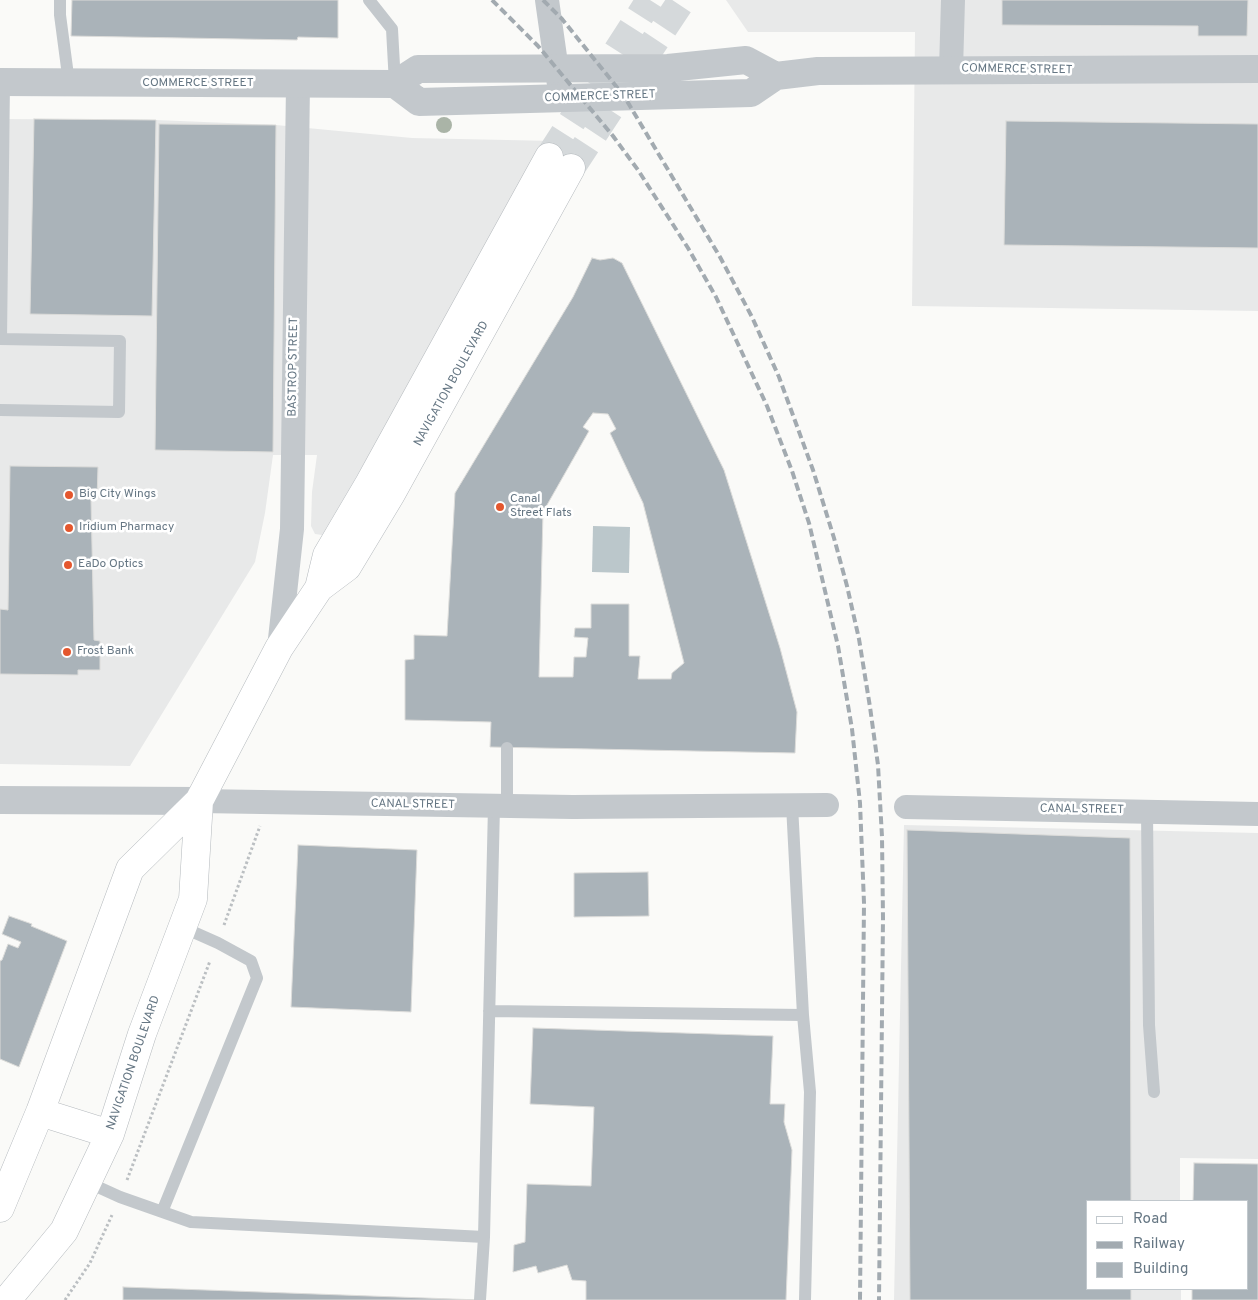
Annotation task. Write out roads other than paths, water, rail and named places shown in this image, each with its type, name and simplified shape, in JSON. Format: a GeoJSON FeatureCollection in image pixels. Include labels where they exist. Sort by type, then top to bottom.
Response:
{"type":"FeatureCollection","features":[{"type":"Feature","properties":{"kind":"main road","name":"NAVIGATION BOULEVARD"},"geometry":{"type":"LineString","coordinates":[[0,1208],[40,1112],[130,869],[199,801],[279,648],[319,588],[327,555],[560,163]]}},
{"type":"Feature","properties":{"kind":"main road","name":"NAVIGATION BOULEVARD"},"geometry":{"type":"LineString","coordinates":[[7,1300],[64,1231],[110,1134],[142,1034],[193,900],[199,801]]}},
{"type":"Feature","properties":{"kind":"main road"},"geometry":{"type":"LineString","coordinates":[[40,1112],[110,1134]]}},
{"type":"Feature","properties":{"kind":"street"},"geometry":{"type":"LineString","coordinates":[[952,70],[953,0]]}},
{"type":"Feature","properties":{"kind":"street"},"geometry":{"type":"LineString","coordinates":[[548,2],[562,98]]}},
{"type":"Feature","properties":{"kind":"street"},"geometry":{"type":"LineString","coordinates":[[395,84],[418,70],[668,68],[746,60],[776,76]]}},
{"type":"Feature","properties":{"kind":"street","name":"COMMERCE STREET"},"geometry":{"type":"LineString","coordinates":[[2,82],[395,84],[419,102],[751,93],[776,76],[818,71],[1258,69]]}},
{"type":"Feature","properties":{"kind":"street","name":"BASTROP STREET"},"geometry":{"type":"LineString","coordinates":[[279,648],[292,529],[298,84]]}},
{"type":"Feature","properties":{"kind":"street","name":"CANAL STREET"},"geometry":{"type":"LineString","coordinates":[[0,800],[500,806],[826,806]]}},
{"type":"Feature","properties":{"kind":"street","name":"CANAL STREET"},"geometry":{"type":"LineString","coordinates":[[906,807],[1258,814]]}},
{"type":"Feature","properties":{"kind":"lane"},"geometry":{"type":"LineString","coordinates":[[60,0],[60,15],[69,83]]}},
{"type":"Feature","properties":{"kind":"lane"},"geometry":{"type":"LineString","coordinates":[[369,0],[392,29],[395,84]]}},
{"type":"Feature","properties":{"kind":"lane"},"geometry":{"type":"LineString","coordinates":[[0,410],[119,412],[120,377],[120,341],[1,339],[2,82]]}},
{"type":"Feature","properties":{"kind":"lane"},"geometry":{"type":"LineString","coordinates":[[480,1300],[484,1237],[489,1011],[500,806],[507,748]]}},
{"type":"Feature","properties":{"kind":"lane"},"geometry":{"type":"LineString","coordinates":[[792,806],[803,1015],[810,1092],[805,1300]]}},
{"type":"Feature","properties":{"kind":"lane"},"geometry":{"type":"LineString","coordinates":[[1147,811],[1149,1024],[1154,1092]]}},
{"type":"Feature","properties":{"kind":"lane"},"geometry":{"type":"LineString","coordinates":[[162,1212],[257,978],[251,961],[218,942],[182,927]]}},
{"type":"Feature","properties":{"kind":"lane"},"geometry":{"type":"LineString","coordinates":[[489,1011],[803,1015]]}},
{"type":"Feature","properties":{"kind":"lane"},"geometry":{"type":"LineString","coordinates":[[87,1182],[120,1197],[191,1222],[484,1237]]}},
{"type":"Feature","properties":{"kind":"tunnel"},"geometry":{"type":"LineString","coordinates":[[549,157],[650,0]]}},
{"type":"Feature","properties":{"kind":"tunnel"},"geometry":{"type":"LineString","coordinates":[[571,168],[682,0]]}},
{"type":"Feature","properties":{"kind":"railway"},"geometry":{"type":"LineString","coordinates":[[492,0],[538,46],[613,136],[638,170],[688,248],[716,297],[767,406],[792,471],[809,523],[838,646],[852,729],[860,803],[864,903],[860,1300]]}},
{"type":"Feature","properties":{"kind":"railway"},"geometry":{"type":"LineString","coordinates":[[543,0],[562,19],[624,96],[720,257],[752,317],[779,377],[813,470],[847,586],[859,639],[870,707],[878,765],[882,837],[883,918],[879,1300]]}},
{"type":"Feature","properties":{"kind":"place","name":"Big City Wings"},"geometry":{"type":"Point","coordinates":[69,495]}},
{"type":"Feature","properties":{"kind":"place","name":"Canal Street Flats"},"geometry":{"type":"Point","coordinates":[500,507]}},
{"type":"Feature","properties":{"kind":"place","name":"Iridium Pharmacy"},"geometry":{"type":"Point","coordinates":[69,528]}},
{"type":"Feature","properties":{"kind":"place","name":"EaDo Optics"},"geometry":{"type":"Point","coordinates":[68,565]}},
{"type":"Feature","properties":{"kind":"place","name":"Frost Bank"},"geometry":{"type":"Point","coordinates":[67,652]}}]}
